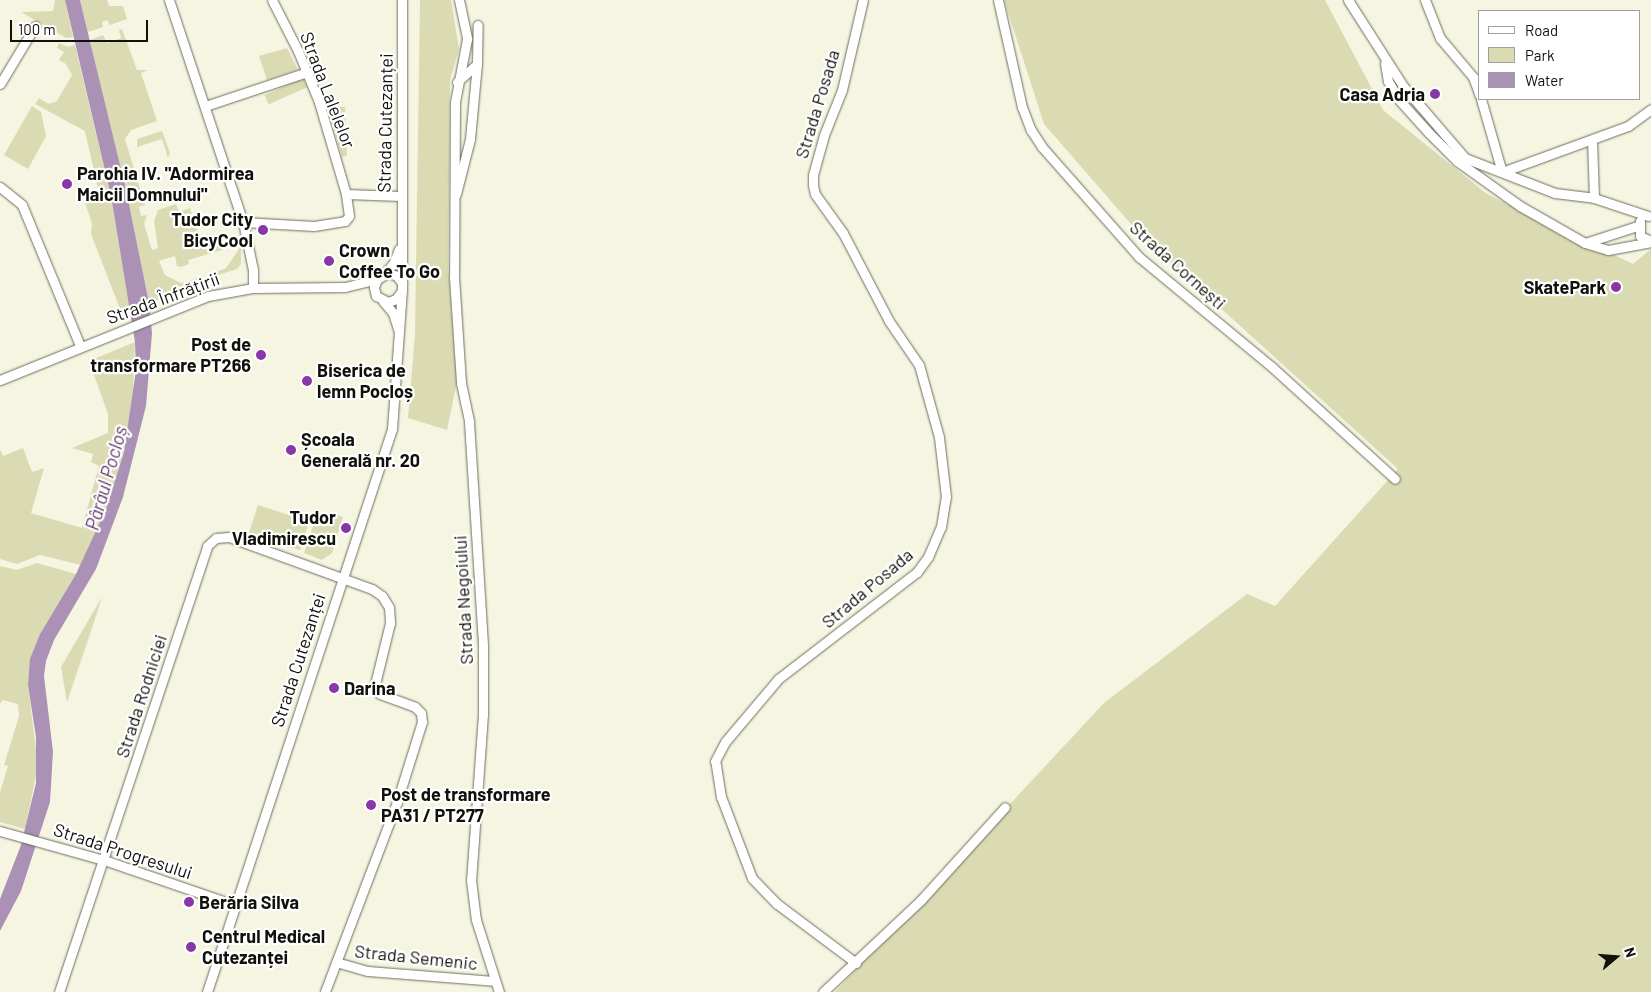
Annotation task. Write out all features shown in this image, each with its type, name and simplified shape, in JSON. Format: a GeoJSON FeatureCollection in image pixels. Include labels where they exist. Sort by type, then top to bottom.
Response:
{"type":"FeatureCollection","features":[{"type":"Feature","properties":{"kind":"street"},"geometry":{"type":"LineString","coordinates":[[169,0],[243,222],[253,288]]}},
{"type":"Feature","properties":{"kind":"street","name":"Strada Lalelelor"},"geometry":{"type":"LineString","coordinates":[[243,222],[314,226],[345,221],[349,210],[332,143],[307,72],[272,0]]}},
{"type":"Feature","properties":{"kind":"street","name":"Strada Cutezanței"},"geometry":{"type":"LineString","coordinates":[[207,992],[341,578],[379,476],[392,429],[402,288],[400,196],[402,0]]}},
{"type":"Feature","properties":{"kind":"street","name":"Strada Negoiului"},"geometry":{"type":"LineString","coordinates":[[459,0],[467,39],[456,82],[452,203],[461,383],[469,422],[482,598],[483,714],[471,880],[476,920],[499,992]]}},
{"type":"Feature","properties":{"kind":"street","name":"Strada Posada"},"geometry":{"type":"LineString","coordinates":[[856,963],[777,904],[752,878],[721,797],[715,761],[725,742],[778,679],[917,572],[928,557],[941,526],[946,497],[938,438],[918,365],[890,321],[843,233],[815,194],[813,185],[812,175],[824,135],[842,90],[862,0]]}},
{"type":"Feature","properties":{"kind":"street","name":"Strada Cornești"},"geometry":{"type":"LineString","coordinates":[[998,0],[1022,107],[1031,130],[1042,147],[1139,257],[1272,367],[1395,480]]}},
{"type":"Feature","properties":{"kind":"street"},"geometry":{"type":"LineString","coordinates":[[1348,0],[1384,60],[1434,124],[1465,158],[1555,194],[1594,198],[1649,216],[1638,226],[1584,243]]}},
{"type":"Feature","properties":{"kind":"street"},"geometry":{"type":"LineString","coordinates":[[1425,0],[1440,38],[1473,77],[1478,91]]}},
{"type":"Feature","properties":{"kind":"street","name":"Strada Negoiului"},"geometry":{"type":"LineString","coordinates":[[452,203],[470,139],[477,64],[478,25]]}},
{"type":"Feature","properties":{"kind":"street"},"geometry":{"type":"LineString","coordinates":[[0,84],[35,26]]}},
{"type":"Feature","properties":{"kind":"street"},"geometry":{"type":"LineString","coordinates":[[1384,60],[1388,81],[1400,101],[1474,174],[1584,243],[1608,250],[1651,242]]}},
{"type":"Feature","properties":{"kind":"street"},"geometry":{"type":"LineString","coordinates":[[456,82],[477,64]]}},
{"type":"Feature","properties":{"kind":"street"},"geometry":{"type":"LineString","coordinates":[[205,106],[307,72]]}},
{"type":"Feature","properties":{"kind":"street"},"geometry":{"type":"LineString","coordinates":[[1481,100],[1502,172]]}},
{"type":"Feature","properties":{"kind":"street"},"geometry":{"type":"LineString","coordinates":[[1502,172],[1592,140],[1632,123],[1651,109]]}},
{"type":"Feature","properties":{"kind":"street"},"geometry":{"type":"LineString","coordinates":[[1592,140],[1594,198]]}},
{"type":"Feature","properties":{"kind":"street"},"geometry":{"type":"LineString","coordinates":[[0,187],[22,205],[80,346]]}},
{"type":"Feature","properties":{"kind":"street"},"geometry":{"type":"LineString","coordinates":[[346,194],[400,196],[405,227],[406,288],[399,334]]}},
{"type":"Feature","properties":{"kind":"street"},"geometry":{"type":"LineString","coordinates":[[1638,226],[1640,236],[1651,242]]}},
{"type":"Feature","properties":{"kind":"street","name":"Strada Cutezanței"},"geometry":{"type":"LineString","coordinates":[[380,276],[393,264],[400,246]]}},
{"type":"Feature","properties":{"kind":"street"},"geometry":{"type":"LineString","coordinates":[[380,276],[397,276],[402,288],[396,300],[380,298],[374,287],[380,276]]}},
{"type":"Feature","properties":{"kind":"street","name":"Strada Înfrățirii"},"geometry":{"type":"LineString","coordinates":[[0,380],[127,327],[208,296],[253,288],[345,287],[380,276]]}},
{"type":"Feature","properties":{"kind":"street","name":"Strada Înfrățirii"},"geometry":{"type":"LineString","coordinates":[[345,287],[380,298]]}},
{"type":"Feature","properties":{"kind":"street","name":"Strada Cutezanței"},"geometry":{"type":"LineString","coordinates":[[380,298],[393,313],[399,334]]}},
{"type":"Feature","properties":{"kind":"street","name":"Strada Rodniciei"},"geometry":{"type":"LineString","coordinates":[[59,992],[208,546],[216,538],[229,537],[372,589],[389,607],[390,623],[374,688],[380,694],[416,707],[421,713],[422,722],[397,802],[336,962]]}},
{"type":"Feature","properties":{"kind":"street"},"geometry":{"type":"LineString","coordinates":[[823,992],[921,900],[1005,807]]}},
{"type":"Feature","properties":{"kind":"street","name":"Strada Progresului"},"geometry":{"type":"LineString","coordinates":[[0,831],[104,860],[235,905]]}},
{"type":"Feature","properties":{"kind":"street"},"geometry":{"type":"LineString","coordinates":[[325,992],[336,962]]}},
{"type":"Feature","properties":{"kind":"street","name":"Strada Semenic"},"geometry":{"type":"LineString","coordinates":[[336,962],[368,971],[494,981]]}},
{"type":"Feature","properties":{"kind":"green space"},"geometry":{"type":"Polygon","coordinates":[[[55,0],[65,0],[73,37],[66,38],[21,12],[53,11],[55,0]]]}},
{"type":"Feature","properties":{"kind":"green space"},"geometry":{"type":"Polygon","coordinates":[[[80,0],[107,0],[109,6],[123,6],[127,19],[110,25],[107,20],[102,22],[103,27],[88,32],[80,0]]]}},
{"type":"Feature","properties":{"kind":"green space"},"geometry":{"type":"Polygon","coordinates":[[[420,0],[451,0],[459,49],[450,80],[448,266],[457,382],[447,430],[408,418],[415,334],[420,0]]]}},
{"type":"Feature","properties":{"kind":"green space"},"geometry":{"type":"Polygon","coordinates":[[[1004,0],[1325,0],[1383,110],[1487,194],[1633,264],[1651,249],[1651,992],[835,992],[1104,703],[1247,594],[1275,606],[1398,469],[1143,238],[1044,124],[1004,0]]]}},
{"type":"Feature","properties":{"kind":"green space"},"geometry":{"type":"Polygon","coordinates":[[[122,29],[137,70],[148,70],[141,73],[157,121],[131,130],[125,139],[145,205],[139,207],[141,216],[147,215],[144,224],[152,250],[158,248],[154,221],[158,210],[176,204],[179,212],[190,208],[202,246],[219,240],[222,250],[188,260],[189,264],[181,267],[177,266],[175,256],[159,261],[165,275],[181,283],[197,278],[198,281],[167,292],[164,298],[149,303],[90,40],[103,35],[107,43],[121,38],[119,30],[122,29]]]}},
{"type":"Feature","properties":{"kind":"green space"},"geometry":{"type":"Polygon","coordinates":[[[59,43],[68,47],[75,45],[111,196],[130,311],[122,314],[91,234],[92,224],[84,199],[99,193],[85,131],[35,104],[39,98],[49,104],[57,101],[72,75],[66,64],[59,60],[64,52],[57,48],[59,43]]]}},
{"type":"Feature","properties":{"kind":"green space"},"geometry":{"type":"Polygon","coordinates":[[[287,48],[298,70],[267,80],[259,56],[287,48]]]}},
{"type":"Feature","properties":{"kind":"green space"},"geometry":{"type":"Polygon","coordinates":[[[303,78],[307,87],[269,104],[265,95],[303,78]]]}},
{"type":"Feature","properties":{"kind":"green space"},"geometry":{"type":"Polygon","coordinates":[[[32,106],[41,112],[46,136],[28,169],[4,155],[32,106]]]}},
{"type":"Feature","properties":{"kind":"green space"},"geometry":{"type":"Polygon","coordinates":[[[332,106],[345,107],[347,156],[342,157],[328,110],[332,106]]]}},
{"type":"Feature","properties":{"kind":"green space"},"geometry":{"type":"Polygon","coordinates":[[[162,131],[170,153],[168,158],[162,139],[137,147],[137,139],[162,131]]]}},
{"type":"Feature","properties":{"kind":"green space"},"geometry":{"type":"Polygon","coordinates":[[[234,235],[241,248],[241,264],[237,269],[215,276],[214,273],[226,268],[239,249],[234,235]]]}},
{"type":"Feature","properties":{"kind":"green space"},"geometry":{"type":"Polygon","coordinates":[[[135,342],[132,413],[124,452],[106,509],[81,565],[40,555],[17,564],[0,559],[0,449],[3,456],[23,448],[32,472],[44,468],[31,513],[82,528],[99,466],[91,462],[93,454],[72,448],[108,433],[108,414],[89,361],[135,342]]]}},
{"type":"Feature","properties":{"kind":"green space"},"geometry":{"type":"Polygon","coordinates":[[[258,505],[309,522],[300,550],[249,534],[258,505]]]}},
{"type":"Feature","properties":{"kind":"green space"},"geometry":{"type":"Polygon","coordinates":[[[329,512],[343,517],[332,553],[322,560],[304,553],[314,523],[319,525],[322,517],[326,519],[329,512]]]}},
{"type":"Feature","properties":{"kind":"green space"},"geometry":{"type":"Polygon","coordinates":[[[37,563],[76,574],[40,634],[28,685],[38,766],[25,829],[0,822],[0,792],[8,766],[4,765],[19,716],[18,704],[3,700],[0,704],[0,566],[17,570],[37,563]]]}},
{"type":"Feature","properties":{"kind":"green space"},"geometry":{"type":"Polygon","coordinates":[[[102,597],[95,619],[67,702],[61,667],[102,597]]]}},
{"type":"Feature","properties":{"kind":"water","name":"Pârâul Pocloș"},"geometry":{"type":"Polygon","coordinates":[[[65,0],[80,0],[126,190],[149,303],[152,333],[146,406],[123,497],[96,569],[54,640],[46,661],[44,676],[53,752],[50,802],[21,891],[0,931],[0,899],[21,845],[36,783],[36,737],[28,685],[30,659],[40,634],[76,574],[106,509],[124,452],[136,370],[135,342],[111,196],[65,0]]]}},
{"type":"Feature","properties":{"kind":"place","name":"Casa Adria"},"geometry":{"type":"Point","coordinates":[1435,94]}},
{"type":"Feature","properties":{"kind":"place","name":"Parohia IV. \"Adormirea Maicii Domnului\""},"geometry":{"type":"Point","coordinates":[67,184]}},
{"type":"Feature","properties":{"kind":"place","name":"Tudor City BicyCool"},"geometry":{"type":"Point","coordinates":[263,230]}},
{"type":"Feature","properties":{"kind":"place","name":"Crown Coffee To Go"},"geometry":{"type":"Point","coordinates":[329,261]}},
{"type":"Feature","properties":{"kind":"place","name":"SkatePark"},"geometry":{"type":"Point","coordinates":[1616,287]}},
{"type":"Feature","properties":{"kind":"place","name":"Post de transformare PT266"},"geometry":{"type":"Point","coordinates":[261,355]}},
{"type":"Feature","properties":{"kind":"place","name":"Biserica de lemn Pocloș"},"geometry":{"type":"Point","coordinates":[307,381]}},
{"type":"Feature","properties":{"kind":"place","name":"Școala Generală nr. 20"},"geometry":{"type":"Point","coordinates":[291,450]}},
{"type":"Feature","properties":{"kind":"place","name":"Tudor Vladimirescu"},"geometry":{"type":"Point","coordinates":[346,528]}},
{"type":"Feature","properties":{"kind":"place","name":"Darina"},"geometry":{"type":"Point","coordinates":[334,688]}},
{"type":"Feature","properties":{"kind":"place","name":"Post de transformare PA31 / PT277"},"geometry":{"type":"Point","coordinates":[371,805]}},
{"type":"Feature","properties":{"kind":"place","name":"Berăria Silva"},"geometry":{"type":"Point","coordinates":[189,902]}},
{"type":"Feature","properties":{"kind":"place","name":"Centrul Medical Cutezanței"},"geometry":{"type":"Point","coordinates":[191,947]}}]}
